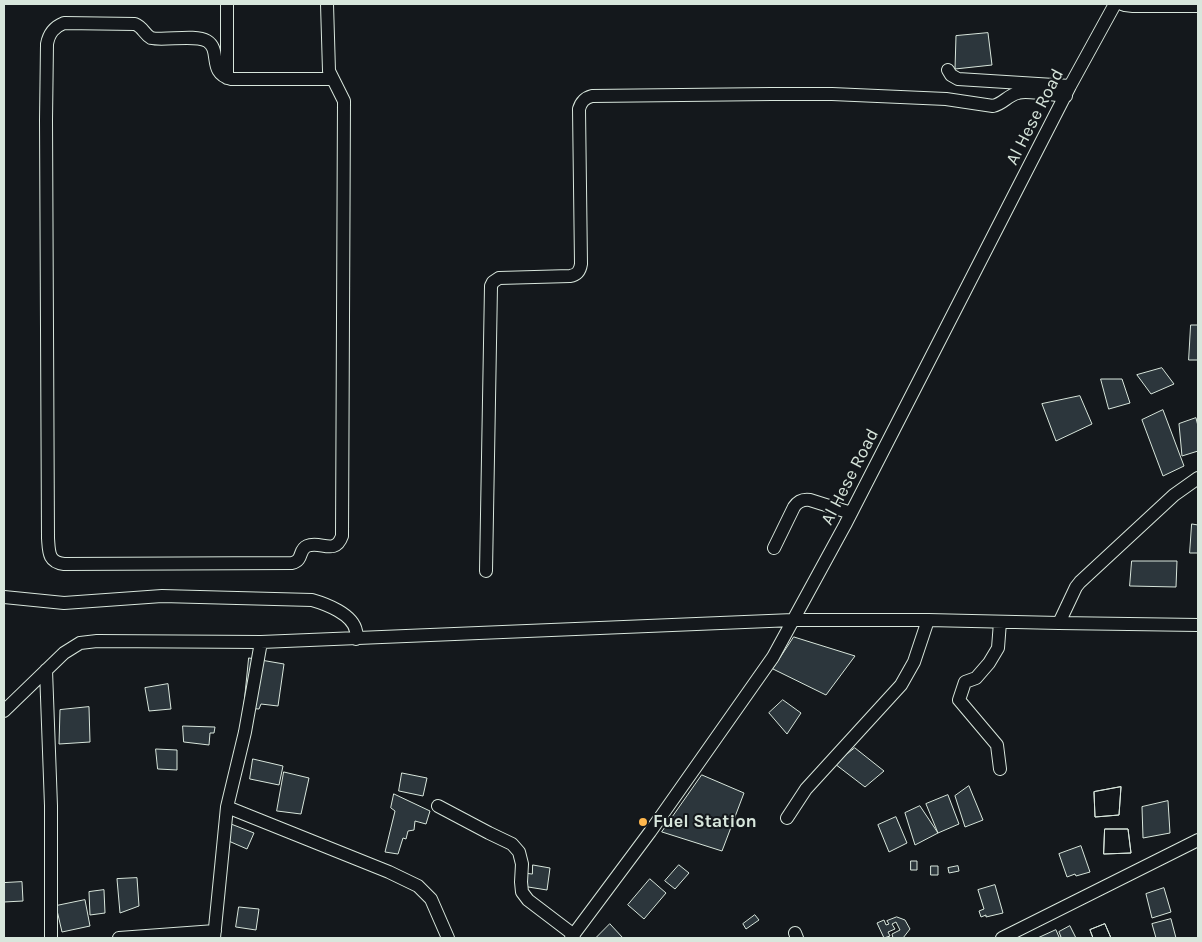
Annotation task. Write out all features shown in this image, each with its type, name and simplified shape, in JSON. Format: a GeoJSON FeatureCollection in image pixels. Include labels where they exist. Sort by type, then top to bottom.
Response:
{"type":"FeatureCollection","features":[{"type":"Feature","properties":{"kind":"street"},"geometry":{"type":"LineString","coordinates":[[226,4],[227,78]]}},
{"type":"Feature","properties":{"kind":"street"},"geometry":{"type":"LineString","coordinates":[[327,4],[328,67],[344,101],[341,539],[333,546],[308,545],[302,551],[299,560],[292,563],[60,564],[54,561],[51,558],[48,538],[46,120],[48,39],[50,35],[64,23],[135,24],[151,38],[199,39],[209,42],[212,46],[217,69],[227,78],[332,79]]}},
{"type":"Feature","properties":{"kind":"street","name":"Al Hese Road"},"geometry":{"type":"LineString","coordinates":[[573,936],[644,840],[768,665],[851,512],[1068,91],[1115,4]]}},
{"type":"Feature","properties":{"kind":"street"},"geometry":{"type":"LineString","coordinates":[[1122,4],[1132,6],[1198,6]]}},
{"type":"Feature","properties":{"kind":"street"},"geometry":{"type":"LineString","coordinates":[[948,70],[951,75],[958,79],[1068,91]]}},
{"type":"Feature","properties":{"kind":"street"},"geometry":{"type":"LineString","coordinates":[[486,571],[491,286],[492,282],[498,278],[574,276],[579,271],[581,264],[579,109],[584,100],[592,96],[832,94],[946,99],[993,106],[999,105],[1015,93],[1068,91]]}},
{"type":"Feature","properties":{"kind":"street"},"geometry":{"type":"LineString","coordinates":[[1059,624],[1080,582],[1174,495],[1198,478]]}},
{"type":"Feature","properties":{"kind":"street"},"geometry":{"type":"LineString","coordinates":[[774,548],[796,503],[801,500],[810,500],[851,512]]}},
{"type":"Feature","properties":{"kind":"street"},"geometry":{"type":"LineString","coordinates":[[4,597],[64,603],[162,596],[312,600],[325,603],[346,616],[356,630],[356,639]]}},
{"type":"Feature","properties":{"kind":"street"},"geometry":{"type":"LineString","coordinates":[[4,711],[64,653],[80,643],[97,641],[261,642],[794,620],[928,620],[1059,624],[1198,625]]}},
{"type":"Feature","properties":{"kind":"street"},"geometry":{"type":"LineString","coordinates":[[787,818],[806,789],[901,685],[914,662],[928,620]]}},
{"type":"Feature","properties":{"kind":"street"},"geometry":{"type":"LineString","coordinates":[[1000,622],[998,648],[990,663],[976,678],[965,682],[959,700],[997,745],[1000,769]]}},
{"type":"Feature","properties":{"kind":"street"},"geometry":{"type":"LineString","coordinates":[[119,938],[215,934],[228,807],[245,732],[261,642]]}},
{"type":"Feature","properties":{"kind":"street"},"geometry":{"type":"LineString","coordinates":[[46,670],[51,806],[51,938]]}},
{"type":"Feature","properties":{"kind":"street"},"geometry":{"type":"LineString","coordinates":[[438,806],[489,834],[512,844],[519,852],[522,864],[522,892],[528,900],[573,936]]}},
{"type":"Feature","properties":{"kind":"street"},"geometry":{"type":"LineString","coordinates":[[228,807],[389,872],[418,886],[431,899],[448,938]]}},
{"type":"Feature","properties":{"kind":"street"},"geometry":{"type":"LineString","coordinates":[[1002,938],[1198,840]]}},
{"type":"Feature","properties":{"kind":"building"},"geometry":{"type":"Polygon","coordinates":[[[988,33],[992,65],[955,69],[956,36],[988,33]]]}},
{"type":"Feature","properties":{"kind":"building"},"geometry":{"type":"Polygon","coordinates":[[[1191,325],[1198,325],[1198,360],[1189,360],[1191,325]]]}},
{"type":"Feature","properties":{"kind":"building"},"geometry":{"type":"Polygon","coordinates":[[[1162,368],[1174,384],[1151,394],[1137,375],[1162,368]]]}},
{"type":"Feature","properties":{"kind":"building"},"geometry":{"type":"Polygon","coordinates":[[[1101,379],[1122,379],[1130,403],[1109,409],[1101,379]]]}},
{"type":"Feature","properties":{"kind":"building"},"geometry":{"type":"Polygon","coordinates":[[[1080,396],[1092,424],[1056,441],[1042,404],[1080,396]]]}},
{"type":"Feature","properties":{"kind":"building"},"geometry":{"type":"Polygon","coordinates":[[[1163,410],[1184,466],[1163,476],[1142,420],[1163,410]]]}},
{"type":"Feature","properties":{"kind":"building"},"geometry":{"type":"Polygon","coordinates":[[[1196,418],[1198,426],[1198,451],[1182,456],[1179,424],[1196,418]]]}},
{"type":"Feature","properties":{"kind":"building"},"geometry":{"type":"Polygon","coordinates":[[[1192,524],[1198,525],[1198,553],[1190,553],[1192,524]]]}},
{"type":"Feature","properties":{"kind":"building"},"geometry":{"type":"Polygon","coordinates":[[[1132,561],[1177,561],[1176,587],[1130,586],[1132,561]]]}},
{"type":"Feature","properties":{"kind":"building"},"geometry":{"type":"Polygon","coordinates":[[[794,637],[855,656],[826,695],[773,669],[794,637]]]}},
{"type":"Feature","properties":{"kind":"building"},"geometry":{"type":"Polygon","coordinates":[[[249,658],[284,664],[278,706],[261,704],[259,709],[244,708],[249,658]]]}},
{"type":"Feature","properties":{"kind":"building"},"geometry":{"type":"Polygon","coordinates":[[[168,684],[171,709],[149,711],[145,688],[168,684]]]}},
{"type":"Feature","properties":{"kind":"building"},"geometry":{"type":"Polygon","coordinates":[[[783,700],[801,713],[787,734],[769,713],[783,700]]]}},
{"type":"Feature","properties":{"kind":"building"},"geometry":{"type":"Polygon","coordinates":[[[89,707],[90,742],[59,744],[60,710],[89,707]]]}},
{"type":"Feature","properties":{"kind":"building"},"geometry":{"type":"Polygon","coordinates":[[[183,726],[215,727],[214,733],[210,733],[209,745],[184,742],[183,726]]]}},
{"type":"Feature","properties":{"kind":"building"},"geometry":{"type":"Polygon","coordinates":[[[855,748],[884,771],[865,787],[835,764],[855,748]]]}},
{"type":"Feature","properties":{"kind":"building"},"geometry":{"type":"Polygon","coordinates":[[[156,749],[177,750],[177,770],[158,769],[156,749]]]}},
{"type":"Feature","properties":{"kind":"building"},"geometry":{"type":"Polygon","coordinates":[[[253,759],[283,766],[279,785],[250,779],[253,759]]]}},
{"type":"Feature","properties":{"kind":"building"},"geometry":{"type":"Polygon","coordinates":[[[284,772],[309,778],[301,814],[277,811],[284,772]]]}},
{"type":"Feature","properties":{"kind":"building"},"geometry":{"type":"Polygon","coordinates":[[[402,773],[427,778],[423,796],[399,791],[402,773]]]}},
{"type":"Feature","properties":{"kind":"building"},"geometry":{"type":"Polygon","coordinates":[[[702,775],[744,793],[722,851],[662,832],[702,775]]]}},
{"type":"Feature","properties":{"kind":"building"},"geometry":{"type":"Polygon","coordinates":[[[969,786],[983,820],[965,827],[955,796],[969,786]]]}},
{"type":"Feature","properties":{"kind":"building"},"geometry":{"type":"Polygon","coordinates":[[[1121,787],[1119,815],[1095,817],[1094,792],[1121,787]]]}},
{"type":"Feature","properties":{"kind":"building"},"geometry":{"type":"Polygon","coordinates":[[[1121,787],[1119,815],[1095,817],[1094,792],[1121,787]]]}},
{"type":"Feature","properties":{"kind":"building"},"geometry":{"type":"Polygon","coordinates":[[[394,794],[430,811],[426,824],[415,821],[414,830],[408,831],[406,839],[403,838],[398,854],[385,852],[395,811],[391,808],[394,794]]]}},
{"type":"Feature","properties":{"kind":"building"},"geometry":{"type":"Polygon","coordinates":[[[948,795],[959,824],[938,833],[926,804],[948,795]]]}},
{"type":"Feature","properties":{"kind":"building"},"geometry":{"type":"Polygon","coordinates":[[[1168,801],[1170,833],[1143,838],[1142,807],[1168,801]]]}},
{"type":"Feature","properties":{"kind":"building"},"geometry":{"type":"Polygon","coordinates":[[[920,806],[938,833],[915,845],[905,813],[920,806]]]}},
{"type":"Feature","properties":{"kind":"building"},"geometry":{"type":"Polygon","coordinates":[[[896,817],[907,843],[889,852],[878,825],[896,817]]]}},
{"type":"Feature","properties":{"kind":"building"},"geometry":{"type":"Polygon","coordinates":[[[231,824],[254,833],[247,849],[224,839],[231,824]]]}},
{"type":"Feature","properties":{"kind":"building"},"geometry":{"type":"Polygon","coordinates":[[[1105,829],[1128,829],[1131,853],[1104,854],[1105,829]]]}},
{"type":"Feature","properties":{"kind":"building"},"geometry":{"type":"Polygon","coordinates":[[[1105,829],[1128,829],[1131,853],[1104,854],[1105,829]]]}},
{"type":"Feature","properties":{"kind":"building"},"geometry":{"type":"Polygon","coordinates":[[[1081,846],[1090,872],[1067,877],[1059,854],[1081,846]]]}},
{"type":"Feature","properties":{"kind":"building"},"geometry":{"type":"Polygon","coordinates":[[[911,861],[917,861],[917,870],[911,870],[911,861]]]}},
{"type":"Feature","properties":{"kind":"building"},"geometry":{"type":"Polygon","coordinates":[[[533,865],[550,868],[547,890],[522,886],[524,873],[532,874],[533,865]]]}},
{"type":"Feature","properties":{"kind":"building"},"geometry":{"type":"Polygon","coordinates":[[[679,865],[689,873],[675,889],[665,881],[679,865]]]}},
{"type":"Feature","properties":{"kind":"building"},"geometry":{"type":"Polygon","coordinates":[[[931,866],[938,866],[938,875],[931,875],[931,866]]]}},
{"type":"Feature","properties":{"kind":"building"},"geometry":{"type":"Polygon","coordinates":[[[958,866],[959,871],[949,873],[948,868],[958,866]]]}},
{"type":"Feature","properties":{"kind":"building"},"geometry":{"type":"Polygon","coordinates":[[[137,878],[139,906],[120,913],[117,879],[137,878]]]}},
{"type":"Feature","properties":{"kind":"building"},"geometry":{"type":"Polygon","coordinates":[[[650,879],[666,893],[644,919],[628,905],[650,879]]]}},
{"type":"Feature","properties":{"kind":"building"},"geometry":{"type":"Polygon","coordinates":[[[22,882],[23,901],[4,902],[4,883],[22,882]]]}},
{"type":"Feature","properties":{"kind":"building"},"geometry":{"type":"Polygon","coordinates":[[[995,885],[1003,913],[981,917],[979,911],[984,909],[978,890],[995,885]]]}},
{"type":"Feature","properties":{"kind":"building"},"geometry":{"type":"Polygon","coordinates":[[[1164,888],[1171,912],[1152,918],[1146,894],[1164,888]]]}},
{"type":"Feature","properties":{"kind":"building"},"geometry":{"type":"Polygon","coordinates":[[[104,890],[105,913],[90,915],[89,892],[104,890]]]}},
{"type":"Feature","properties":{"kind":"building"},"geometry":{"type":"Polygon","coordinates":[[[85,900],[90,926],[62,932],[56,906],[85,900]]]}},
{"type":"Feature","properties":{"kind":"building"},"geometry":{"type":"Polygon","coordinates":[[[239,907],[259,909],[256,930],[236,927],[239,907]]]}},
{"type":"Feature","properties":{"kind":"building"},"geometry":{"type":"Polygon","coordinates":[[[755,915],[759,920],[746,929],[743,924],[755,915]]]}},
{"type":"Feature","properties":{"kind":"building"},"geometry":{"type":"Polygon","coordinates":[[[897,917],[905,920],[910,929],[903,938],[893,938],[892,934],[900,930],[896,922],[892,924],[895,929],[888,932],[890,936],[884,938],[877,923],[884,920],[886,925],[889,924],[887,921],[897,917]]]}},
{"type":"Feature","properties":{"kind":"building"},"geometry":{"type":"Polygon","coordinates":[[[1171,919],[1176,938],[1156,938],[1152,924],[1171,919]]]}},
{"type":"Feature","properties":{"kind":"building"},"geometry":{"type":"Polygon","coordinates":[[[610,924],[623,938],[596,938],[610,924]]]}},
{"type":"Feature","properties":{"kind":"building"},"geometry":{"type":"Polygon","coordinates":[[[1105,924],[1111,938],[1093,938],[1090,930],[1105,924]]]}},
{"type":"Feature","properties":{"kind":"building"},"geometry":{"type":"Polygon","coordinates":[[[1105,924],[1111,938],[1093,938],[1090,930],[1105,924]]]}},
{"type":"Feature","properties":{"kind":"building"},"geometry":{"type":"Polygon","coordinates":[[[1070,926],[1076,938],[1058,938],[1061,937],[1059,932],[1070,926]]]}},
{"type":"Feature","properties":{"kind":"building"},"geometry":{"type":"Polygon","coordinates":[[[1056,930],[1059,937],[1057,938],[1038,938],[1056,930]]]}},
{"type":"Feature","properties":{"kind":"place","name":"Fuel Station"},"geometry":{"type":"Point","coordinates":[643,822]}}]}
